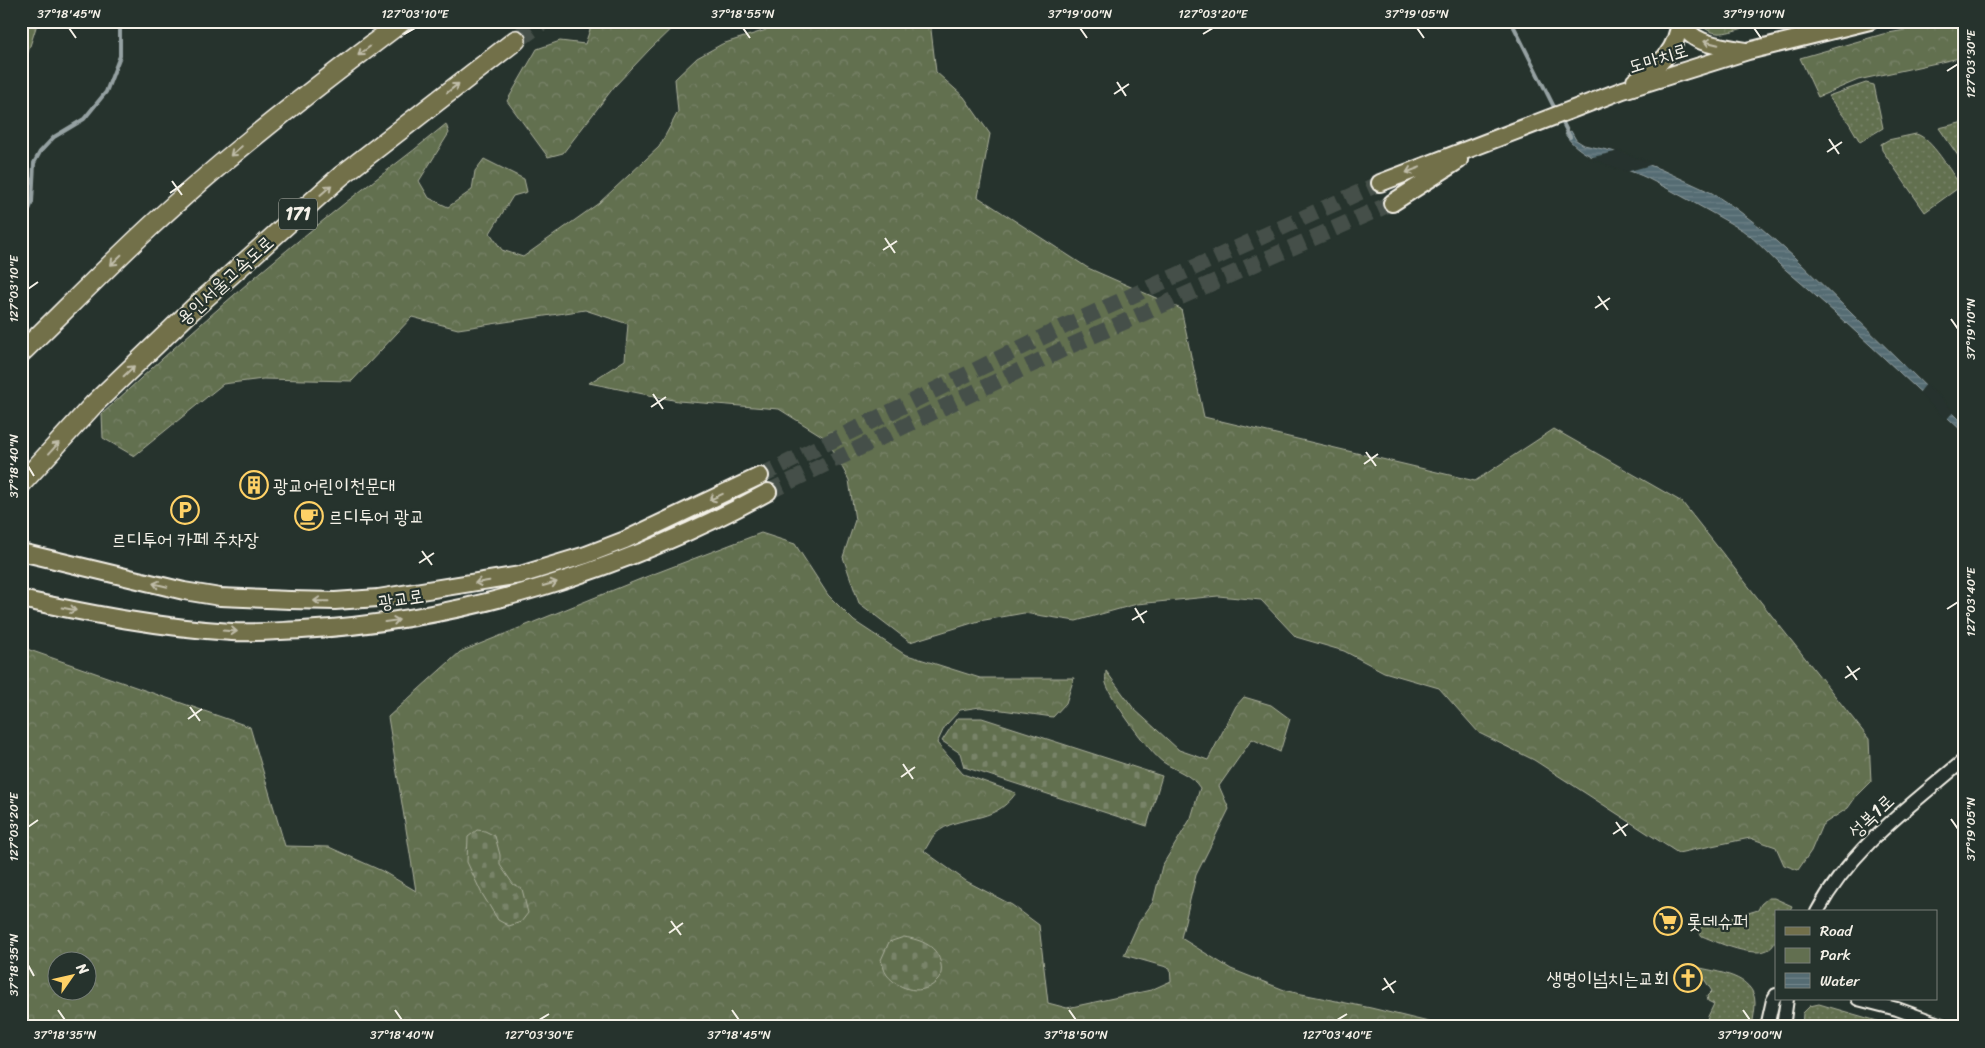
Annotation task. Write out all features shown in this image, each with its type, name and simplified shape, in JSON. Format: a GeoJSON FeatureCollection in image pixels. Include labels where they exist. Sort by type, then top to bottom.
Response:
{"type":"FeatureCollection","features":[{"type":"Feature","properties":{"kind":"highway"},"geometry":{"type":"LineString","coordinates":[[21,353],[149,228],[234,153],[403,21]]}},
{"type":"Feature","properties":{"kind":"highway","name":"용인서울고속도로"},"geometry":{"type":"LineString","coordinates":[[21,484],[94,404],[194,308],[341,176],[516,40]]}},
{"type":"Feature","properties":{"kind":"main road"},"geometry":{"type":"LineString","coordinates":[[1681,21],[1695,39],[1748,51]]}},
{"type":"Feature","properties":{"kind":"main road"},"geometry":{"type":"LineString","coordinates":[[1623,90],[1672,50],[1678,38],[1681,21]]}},
{"type":"Feature","properties":{"kind":"main road","name":"도마치로"},"geometry":{"type":"LineString","coordinates":[[1491,139],[1623,90],[1748,51],[1870,21]]}},
{"type":"Feature","properties":{"kind":"main road"},"geometry":{"type":"LineString","coordinates":[[1380,183],[1491,139]]}},
{"type":"Feature","properties":{"kind":"main road"},"geometry":{"type":"LineString","coordinates":[[1392,203],[1491,139]]}},
{"type":"Feature","properties":{"kind":"main road","name":"광교로"},"geometry":{"type":"LineString","coordinates":[[21,552],[184,591],[220,597],[335,601],[378,598],[520,575],[586,555],[625,540],[760,476]]}},
{"type":"Feature","properties":{"kind":"main road","name":"광교로"},"geometry":{"type":"LineString","coordinates":[[21,599],[70,610],[231,632],[328,628],[393,621],[495,600],[600,568],[701,525],[768,492]]}},
{"type":"Feature","properties":{"kind":"street","name":"성복1로"},"geometry":{"type":"LineString","coordinates":[[1818,910],[1846,866],[1864,846],[1964,760]]}},
{"type":"Feature","properties":{"kind":"street"},"geometry":{"type":"LineString","coordinates":[[1767,1027],[1775,999]]}},
{"type":"Feature","properties":{"kind":"street"},"geometry":{"type":"LineString","coordinates":[[1783,1027],[1787,1000]]}},
{"type":"Feature","properties":{"kind":"street"},"geometry":{"type":"LineString","coordinates":[[1862,1000],[1897,1009],[1947,1027]]}},
{"type":"Feature","properties":{"kind":"green space"},"geometry":{"type":"Polygon","coordinates":[[[21,21],[38,21],[21,74],[21,21]]]}},
{"type":"Feature","properties":{"kind":"green space"},"geometry":{"type":"Polygon","coordinates":[[[593,21],[679,21],[614,87],[563,153],[548,157],[507,101],[537,49],[560,41],[585,44],[593,21]]]}},
{"type":"Feature","properties":{"kind":"green space"},"geometry":{"type":"Polygon","coordinates":[[[770,21],[932,21],[931,30],[936,72],[964,97],[990,134],[978,197],[1088,268],[1181,309],[1204,417],[1475,481],[1554,429],[1682,502],[1869,739],[1871,782],[1848,808],[1822,825],[1811,851],[1798,870],[1784,865],[1776,847],[1750,838],[1678,853],[1534,760],[1479,733],[1439,688],[1384,672],[1344,651],[1296,637],[1261,600],[1218,596],[1137,604],[1076,621],[1024,613],[979,621],[910,642],[859,603],[843,557],[855,520],[849,480],[827,439],[779,409],[678,401],[589,383],[625,360],[628,324],[585,310],[458,329],[412,317],[352,381],[263,379],[223,384],[134,456],[103,438],[102,414],[128,390],[287,250],[446,124],[449,133],[419,181],[429,198],[448,207],[472,190],[475,171],[484,159],[524,179],[527,192],[513,196],[490,233],[502,250],[523,257],[599,203],[659,147],[678,112],[675,79],[697,58],[722,44],[766,30],[770,21]]]}},
{"type":"Feature","properties":{"kind":"green space"},"geometry":{"type":"Polygon","coordinates":[[[1697,21],[1740,21],[1744,28],[1719,33],[1708,30],[1697,21]]]}},
{"type":"Feature","properties":{"kind":"green space"},"geometry":{"type":"Polygon","coordinates":[[[1954,21],[1964,21],[1964,57],[1858,80],[1818,97],[1800,58],[1883,34],[1954,21]]]}},
{"type":"Feature","properties":{"kind":"green space"},"geometry":{"type":"Polygon","coordinates":[[[1866,83],[1874,85],[1883,128],[1860,142],[1849,123],[1828,96],[1866,83]]]}},
{"type":"Feature","properties":{"kind":"green space"},"geometry":{"type":"Polygon","coordinates":[[[1964,122],[1964,163],[1963,163],[1939,128],[1964,122]]]}},
{"type":"Feature","properties":{"kind":"green space"},"geometry":{"type":"Polygon","coordinates":[[[1916,134],[1935,149],[1961,186],[1925,212],[1882,150],[1881,144],[1888,140],[1916,134]]]}},
{"type":"Feature","properties":{"kind":"green space"},"geometry":{"type":"Polygon","coordinates":[[[761,533],[795,544],[828,595],[854,621],[904,654],[980,678],[1074,678],[1066,703],[1053,717],[980,707],[960,710],[945,726],[937,743],[963,774],[1016,793],[1007,804],[997,811],[945,827],[935,834],[924,851],[966,881],[1012,905],[1039,925],[1048,1003],[1067,1008],[1151,990],[1171,981],[1170,968],[1124,955],[1139,922],[1153,902],[1162,866],[1191,818],[1200,788],[1188,776],[1163,762],[1140,737],[1109,690],[1106,682],[1106,671],[1134,709],[1179,750],[1208,760],[1236,706],[1244,697],[1271,705],[1290,719],[1280,752],[1252,739],[1219,786],[1229,809],[1196,875],[1181,938],[1231,969],[1287,991],[1371,1008],[1449,1027],[21,1027],[21,647],[250,727],[285,846],[329,847],[382,871],[416,891],[388,717],[460,652],[643,578],[761,533]]]}},
{"type":"Feature","properties":{"kind":"green space"},"geometry":{"type":"Polygon","coordinates":[[[957,718],[982,718],[1162,776],[1147,826],[964,767],[960,753],[942,741],[957,718]]]}},
{"type":"Feature","properties":{"kind":"green space"},"geometry":{"type":"Polygon","coordinates":[[[477,830],[485,831],[495,836],[500,855],[500,865],[513,884],[522,889],[528,913],[521,922],[509,926],[498,920],[481,892],[467,862],[468,837],[477,830]]]}},
{"type":"Feature","properties":{"kind":"green space"},"geometry":{"type":"Polygon","coordinates":[[[1768,898],[1774,898],[1792,906],[1790,910],[1775,910],[1775,941],[1772,947],[1764,951],[1754,952],[1730,947],[1702,936],[1699,932],[1704,922],[1725,920],[1758,910],[1761,904],[1768,898]]]}},
{"type":"Feature","properties":{"kind":"green space"},"geometry":{"type":"Polygon","coordinates":[[[904,937],[928,945],[939,958],[941,975],[932,985],[918,990],[911,990],[892,980],[886,973],[881,960],[889,942],[904,937]]]}},
{"type":"Feature","properties":{"kind":"green space"},"geometry":{"type":"Polygon","coordinates":[[[1696,967],[1733,976],[1749,986],[1755,1003],[1752,1027],[1703,1027],[1714,1004],[1708,1001],[1707,996],[1712,991],[1696,967]]]}},
{"type":"Feature","properties":{"kind":"green space"},"geometry":{"type":"Polygon","coordinates":[[[1819,1004],[1898,1027],[1802,1027],[1803,1013],[1810,1006],[1819,1004]]]}},
{"type":"Feature","properties":{"kind":"water"},"geometry":{"type":"Polygon","coordinates":[[[1571,131],[1576,140],[1584,145],[1612,151],[1660,169],[1712,193],[1760,227],[1794,257],[1964,424],[1964,433],[1748,234],[1647,178],[1591,156],[1572,143],[1565,134],[1571,131]]]}},
{"type":"Feature","properties":{"kind":"pier"},"geometry":{"type":"Polygon","coordinates":[[[1619,151],[1654,164],[1626,172],[1589,158],[1619,151]]]}},
{"type":"Feature","properties":{"kind":"pier"},"geometry":{"type":"Polygon","coordinates":[[[1926,384],[1954,411],[1946,420],[1919,393],[1926,384]]]}},
{"type":"Feature","properties":{"kind":"waterway"},"geometry":{"type":"LineString","coordinates":[[21,223],[26,217],[32,202],[34,163],[40,152],[54,137],[84,119],[106,92],[120,56],[120,21]]}},
{"type":"Feature","properties":{"kind":"waterway"},"geometry":{"type":"LineString","coordinates":[[1511,21],[1556,111]]}},
{"type":"Feature","properties":{"kind":"waterway"},"geometry":{"type":"LineString","coordinates":[[1561,119],[1570,137]]}},
{"type":"Feature","properties":{"kind":"tunnel"},"geometry":{"type":"LineString","coordinates":[[516,40],[542,21]]}},
{"type":"Feature","properties":{"kind":"tunnel"},"geometry":{"type":"LineString","coordinates":[[760,476],[1063,327],[1380,183]]}},
{"type":"Feature","properties":{"kind":"tunnel"},"geometry":{"type":"LineString","coordinates":[[768,492],[1070,346],[1392,203]]}},
{"type":"Feature","properties":{"kind":"place","name":"광교어린이천문대"},"geometry":{"type":"Point","coordinates":[254,485]}},
{"type":"Feature","properties":{"kind":"place","name":"르디투어 카페 주차장"},"geometry":{"type":"Point","coordinates":[185,510]}},
{"type":"Feature","properties":{"kind":"place","name":"르디투어 광교"},"geometry":{"type":"Point","coordinates":[309,516]}},
{"type":"Feature","properties":{"kind":"place","name":"롯데슈퍼"},"geometry":{"type":"Point","coordinates":[1668,921]}},
{"type":"Feature","properties":{"kind":"place","name":"생명이넘치는교회"},"geometry":{"type":"Point","coordinates":[1688,978]}}]}
